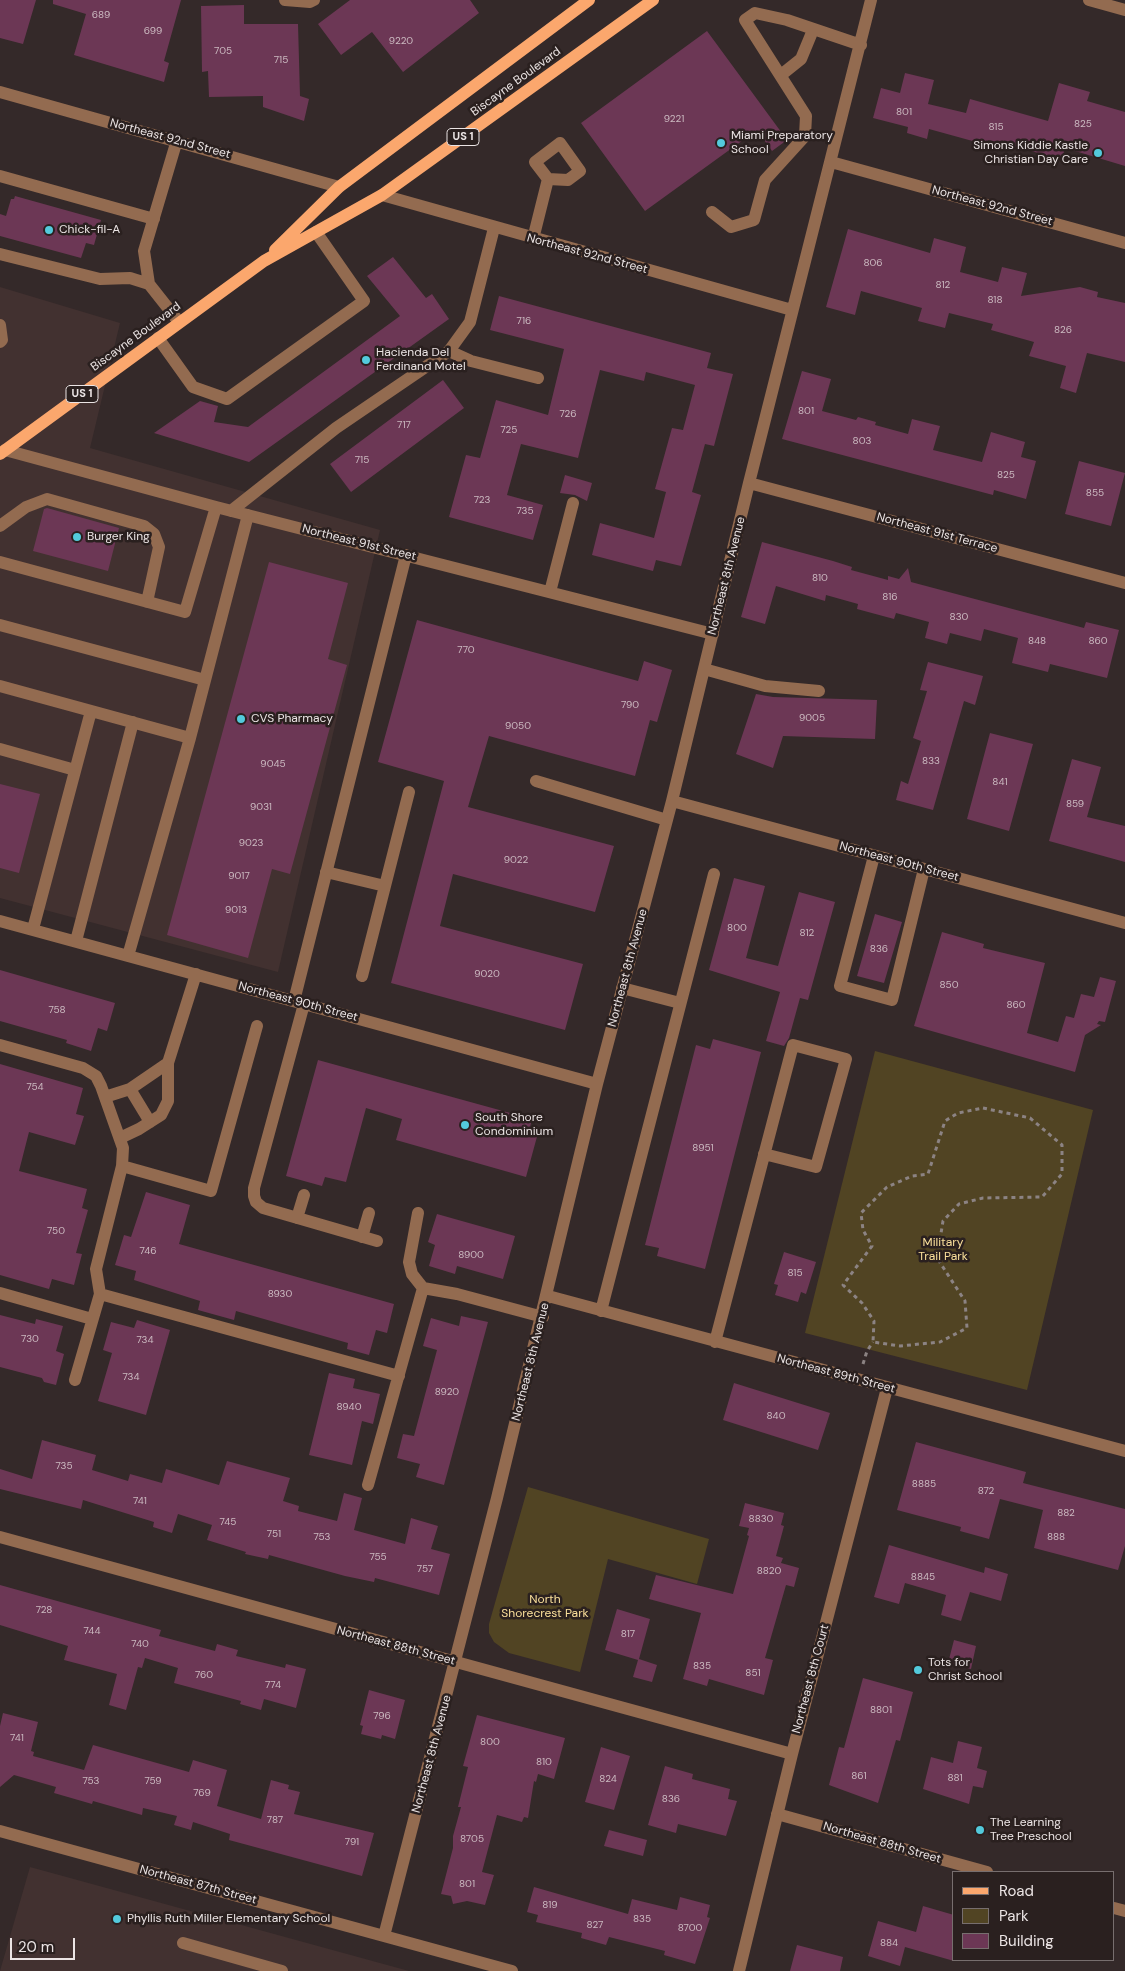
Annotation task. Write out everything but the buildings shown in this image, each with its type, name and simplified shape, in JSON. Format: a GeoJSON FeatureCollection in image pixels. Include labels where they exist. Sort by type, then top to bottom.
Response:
{"type":"FeatureCollection","features":[{"type":"Feature","properties":{"kind":"main road","name":"Biscayne Boulevard"},"geometry":{"type":"LineString","coordinates":[[264,260],[339,187],[589,0]]}},
{"type":"Feature","properties":{"kind":"main road","name":"Biscayne Boulevard"},"geometry":{"type":"LineString","coordinates":[[3,452],[264,260],[382,196],[653,0]]}},
{"type":"Feature","properties":{"kind":"street"},"geometry":{"type":"LineString","coordinates":[[285,0],[310,2],[314,0]]}},
{"type":"Feature","properties":{"kind":"street","name":"Northeast 8th Avenue"},"geometry":{"type":"LineString","coordinates":[[384,1936],[548,1296],[597,1084],[672,801],[792,310],[871,0]]}},
{"type":"Feature","properties":{"kind":"street"},"geometry":{"type":"LineString","coordinates":[[1088,0],[1125,10]]}},
{"type":"Feature","properties":{"kind":"street"},"geometry":{"type":"LineString","coordinates":[[712,212],[730,227],[754,220],[765,180],[805,136],[806,116],[745,20],[755,13],[861,45]]}},
{"type":"Feature","properties":{"kind":"street"},"geometry":{"type":"LineString","coordinates":[[781,76],[801,59],[813,30]]}},
{"type":"Feature","properties":{"kind":"street","name":"Northeast 92nd Street"},"geometry":{"type":"LineString","coordinates":[[0,92],[177,140],[339,187]]}},
{"type":"Feature","properties":{"kind":"street"},"geometry":{"type":"LineString","coordinates":[[177,140],[144,251],[149,284],[179,322]]}},
{"type":"Feature","properties":{"kind":"street","name":"Northeast 92nd Street"},"geometry":{"type":"LineString","coordinates":[[831,162],[1125,243]]}},
{"type":"Feature","properties":{"kind":"street"},"geometry":{"type":"LineString","coordinates":[[0,176],[154,219]]}},
{"type":"Feature","properties":{"kind":"street"},"geometry":{"type":"LineString","coordinates":[[533,239],[548,179]]}},
{"type":"Feature","properties":{"kind":"street","name":"Northeast 92nd Street"},"geometry":{"type":"LineString","coordinates":[[382,196],[792,310]]}},
{"type":"Feature","properties":{"kind":"street"},"geometry":{"type":"LineString","coordinates":[[231,511],[336,428],[449,351],[470,322],[494,228]]}},
{"type":"Feature","properties":{"kind":"street"},"geometry":{"type":"LineString","coordinates":[[158,338],[194,387],[227,399],[364,301],[316,232]]}},
{"type":"Feature","properties":{"kind":"street"},"geometry":{"type":"LineString","coordinates":[[0,254],[100,279],[130,278],[149,284]]}},
{"type":"Feature","properties":{"kind":"street"},"geometry":{"type":"LineString","coordinates":[[0,325],[2,340],[0,342]]}},
{"type":"Feature","properties":{"kind":"street"},"geometry":{"type":"LineString","coordinates":[[449,351],[471,361],[538,378]]}},
{"type":"Feature","properties":{"kind":"street","name":"Northeast 91st Street"},"geometry":{"type":"LineString","coordinates":[[3,452],[713,634]]}},
{"type":"Feature","properties":{"kind":"street","name":"Northeast 91st Terrace"},"geometry":{"type":"LineString","coordinates":[[750,483],[1125,583]]}},
{"type":"Feature","properties":{"kind":"street"},"geometry":{"type":"LineString","coordinates":[[0,526],[26,506],[47,499],[144,526],[154,534],[159,547],[147,602]]}},
{"type":"Feature","properties":{"kind":"street"},"geometry":{"type":"LineString","coordinates":[[550,592],[573,503]]}},
{"type":"Feature","properties":{"kind":"street"},"geometry":{"type":"LineString","coordinates":[[0,562],[185,612],[216,507]]}},
{"type":"Feature","properties":{"kind":"street"},"geometry":{"type":"LineString","coordinates":[[128,956],[190,738],[248,515]]}},
{"type":"Feature","properties":{"kind":"street"},"geometry":{"type":"LineString","coordinates":[[377,1242],[263,1208],[256,1202],[254,1188],[299,1002],[326,872],[406,555]]}},
{"type":"Feature","properties":{"kind":"street"},"geometry":{"type":"LineString","coordinates":[[0,625],[205,680]]}},
{"type":"Feature","properties":{"kind":"street"},"geometry":{"type":"LineString","coordinates":[[704,669],[765,686],[819,691]]}},
{"type":"Feature","properties":{"kind":"street"},"geometry":{"type":"LineString","coordinates":[[0,686],[190,738]]}},
{"type":"Feature","properties":{"kind":"street"},"geometry":{"type":"LineString","coordinates":[[33,930],[91,711]]}},
{"type":"Feature","properties":{"kind":"street"},"geometry":{"type":"LineString","coordinates":[[76,941],[133,722]]}},
{"type":"Feature","properties":{"kind":"street"},"geometry":{"type":"LineString","coordinates":[[0,749],[75,770]]}},
{"type":"Feature","properties":{"kind":"street"},"geometry":{"type":"LineString","coordinates":[[536,782],[667,820]]}},
{"type":"Feature","properties":{"kind":"street"},"geometry":{"type":"LineString","coordinates":[[362,976],[409,792]]}},
{"type":"Feature","properties":{"kind":"street","name":"Northeast 90th Street"},"geometry":{"type":"LineString","coordinates":[[672,801],[1125,923]]}},
{"type":"Feature","properties":{"kind":"street"},"geometry":{"type":"LineString","coordinates":[[874,856],[840,986],[892,1000],[924,869]]}},
{"type":"Feature","properties":{"kind":"street"},"geometry":{"type":"LineString","coordinates":[[326,872],[385,886]]}},
{"type":"Feature","properties":{"kind":"street"},"geometry":{"type":"LineString","coordinates":[[601,1311],[714,874]]}},
{"type":"Feature","properties":{"kind":"street","name":"Northeast 90th Street"},"geometry":{"type":"LineString","coordinates":[[0,920],[597,1084]]}},
{"type":"Feature","properties":{"kind":"street"},"geometry":{"type":"LineString","coordinates":[[120,1138],[161,1115],[168,1101],[168,1063],[196,974]]}},
{"type":"Feature","properties":{"kind":"street"},"geometry":{"type":"LineString","coordinates":[[622,988],[680,1003]]}},
{"type":"Feature","properties":{"kind":"street"},"geometry":{"type":"LineString","coordinates":[[122,1166],[212,1191],[257,1026]]}},
{"type":"Feature","properties":{"kind":"street"},"geometry":{"type":"LineString","coordinates":[[0,1045],[83,1068],[96,1076],[123,1148],[122,1166],[97,1262],[100,1294],[75,1380]]}},
{"type":"Feature","properties":{"kind":"street"},"geometry":{"type":"LineString","coordinates":[[715,1342],[764,1154],[793,1045],[846,1058],[816,1167],[764,1154]]}},
{"type":"Feature","properties":{"kind":"street"},"geometry":{"type":"LineString","coordinates":[[105,1097],[130,1089],[168,1063]]}},
{"type":"Feature","properties":{"kind":"street"},"geometry":{"type":"LineString","coordinates":[[130,1089],[150,1122]]}},
{"type":"Feature","properties":{"kind":"street"},"geometry":{"type":"LineString","coordinates":[[297,1218],[304,1195]]}},
{"type":"Feature","properties":{"kind":"street"},"geometry":{"type":"LineString","coordinates":[[362,1237],[369,1213]]}},
{"type":"Feature","properties":{"kind":"street"},"geometry":{"type":"LineString","coordinates":[[418,1213],[409,1262],[412,1274],[423,1288],[457,1294],[542,1317]]}},
{"type":"Feature","properties":{"kind":"street"},"geometry":{"type":"LineString","coordinates":[[368,1485],[423,1288]]}},
{"type":"Feature","properties":{"kind":"street"},"geometry":{"type":"LineString","coordinates":[[0,1293],[92,1318]]}},
{"type":"Feature","properties":{"kind":"street"},"geometry":{"type":"LineString","coordinates":[[100,1294],[399,1376]]}},
{"type":"Feature","properties":{"kind":"street","name":"Northeast 89th Street"},"geometry":{"type":"LineString","coordinates":[[548,1296],[1125,1451]]}},
{"type":"Feature","properties":{"kind":"street","name":"Northeast 8th Court"},"geometry":{"type":"LineString","coordinates":[[739,1971],[792,1754],[887,1388]]}},
{"type":"Feature","properties":{"kind":"street","name":"Northeast 88th Street"},"geometry":{"type":"LineString","coordinates":[[0,1537],[792,1754]]}},
{"type":"Feature","properties":{"kind":"street","name":"Northeast 88th Street"},"geometry":{"type":"LineString","coordinates":[[777,1814],[983,1871]]}},
{"type":"Feature","properties":{"kind":"street","name":"Northeast 87th Street"},"geometry":{"type":"LineString","coordinates":[[0,1830],[512,1971]]}},
{"type":"Feature","properties":{"kind":"street"},"geometry":{"type":"LineString","coordinates":[[182,1943],[282,1971]]}},
{"type":"Feature","properties":{"kind":"path"},"geometry":{"type":"LineString","coordinates":[[861,1371],[867,1351],[873,1342],[874,1321],[862,1303],[843,1285],[872,1246],[863,1230],[861,1213],[887,1187],[912,1176],[928,1174],[944,1121],[958,1114],[983,1108],[1030,1118],[1062,1145],[1062,1174],[1042,1197],[983,1198],[959,1204],[943,1220],[937,1258],[965,1301],[967,1328],[940,1342],[900,1346],[873,1342]]}},
{"type":"Feature","properties":{"kind":"shaded area"},"geometry":{"type":"Polygon","coordinates":[[[0,287],[120,323],[90,448],[380,530],[278,972],[0,898],[0,287]]]}},
{"type":"Feature","properties":{"kind":"shaded area","name":"Phyllis Ruth Miller Elementary School"},"geometry":{"type":"Polygon","coordinates":[[[30,1867],[409,1971],[0,1971],[30,1867]]]}},
{"type":"Feature","properties":{"kind":"green space","name":"Military Trail Park"},"geometry":{"type":"Polygon","coordinates":[[[875,1051],[1093,1110],[1027,1390],[805,1333],[875,1051]]]}},
{"type":"Feature","properties":{"kind":"green space","name":"North Shorecrest Park"},"geometry":{"type":"Polygon","coordinates":[[[528,1487],[709,1539],[697,1584],[608,1559],[580,1672],[509,1653],[494,1642],[489,1633],[489,1624],[528,1487]]]}},
{"type":"Feature","properties":{"kind":"place","name":"Miami Preparatory School"},"geometry":{"type":"Point","coordinates":[721,143]}},
{"type":"Feature","properties":{"kind":"place","name":"Simons Kiddie Kastle Christian Day Care"},"geometry":{"type":"Point","coordinates":[1098,153]}},
{"type":"Feature","properties":{"kind":"place","name":"Chick-fil-A"},"geometry":{"type":"Point","coordinates":[49,230]}},
{"type":"Feature","properties":{"kind":"place","name":"Hacienda Del Ferdinand Motel"},"geometry":{"type":"Point","coordinates":[366,360]}},
{"type":"Feature","properties":{"kind":"place","name":"Burger King"},"geometry":{"type":"Point","coordinates":[77,537]}},
{"type":"Feature","properties":{"kind":"place","name":"CVS Pharmacy"},"geometry":{"type":"Point","coordinates":[241,719]}},
{"type":"Feature","properties":{"kind":"place","name":"South Shore Condominium"},"geometry":{"type":"Point","coordinates":[465,1125]}},
{"type":"Feature","properties":{"kind":"place","name":"Tots for Christ School"},"geometry":{"type":"Point","coordinates":[918,1670]}},
{"type":"Feature","properties":{"kind":"place","name":"The Learning Tree Preschool"},"geometry":{"type":"Point","coordinates":[980,1830]}},
{"type":"Feature","properties":{"kind":"place","name":"Phyllis Ruth Miller Elementary School"},"geometry":{"type":"Point","coordinates":[117,1919]}}]}
